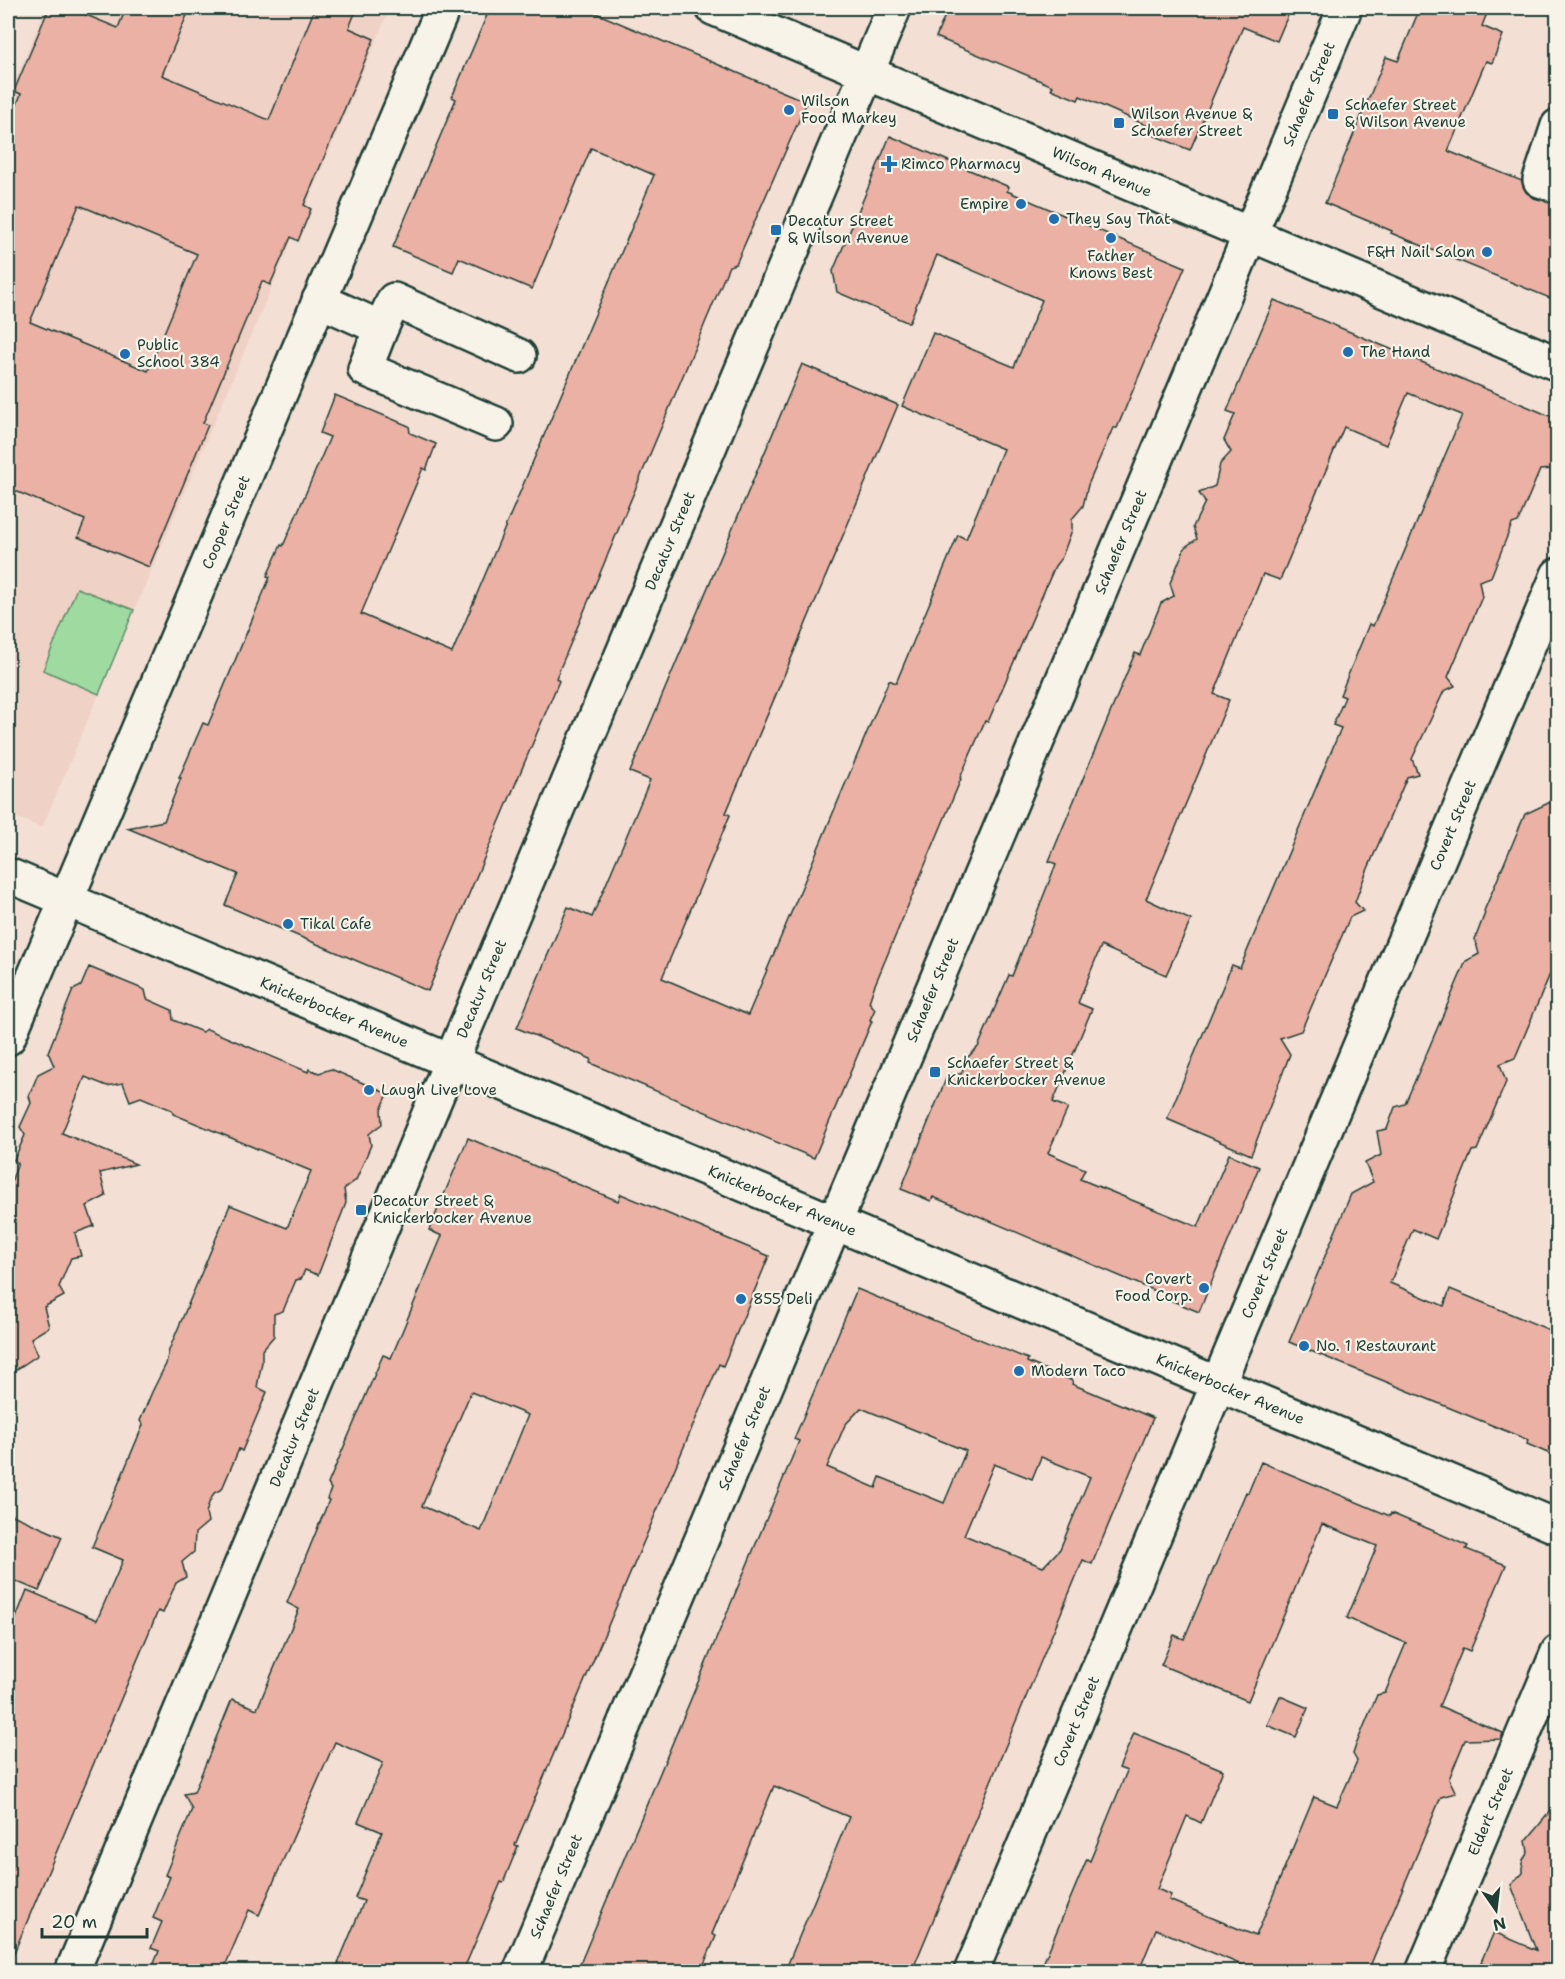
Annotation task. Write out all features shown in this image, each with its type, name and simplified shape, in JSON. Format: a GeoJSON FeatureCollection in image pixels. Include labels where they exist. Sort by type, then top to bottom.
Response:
{"type":"FeatureCollection","features":[{"type":"Feature","properties":{"kind":"street","name":"Cooper Street"},"geometry":{"type":"LineString","coordinates":[[8,1038],[443,8]]}},
{"type":"Feature","properties":{"kind":"street","name":"Wilson Avenue"},"geometry":{"type":"LineString","coordinates":[[713,8],[1557,364]]}},
{"type":"Feature","properties":{"kind":"street","name":"Decatur Street"},"geometry":{"type":"LineString","coordinates":[[72,1971],[894,8]]}},
{"type":"Feature","properties":{"kind":"street","name":"Schaefer Street"},"geometry":{"type":"LineString","coordinates":[[520,1971],[1345,8]]}},
{"type":"Feature","properties":{"kind":"street"},"geometry":{"type":"LineString","coordinates":[[1557,126],[1540,180],[1557,186]]}},
{"type":"Feature","properties":{"kind":"street"},"geometry":{"type":"LineString","coordinates":[[319,300],[381,328]]}},
{"type":"Feature","properties":{"kind":"street"},"geometry":{"type":"LineString","coordinates":[[496,424],[365,369],[394,300],[519,356]]}},
{"type":"Feature","properties":{"kind":"street","name":"Covert Street"},"geometry":{"type":"LineString","coordinates":[[971,1971],[1557,576]]}},
{"type":"Feature","properties":{"kind":"street","name":"Knickerbocker Avenue"},"geometry":{"type":"LineString","coordinates":[[8,875],[1557,1527]]}},
{"type":"Feature","properties":{"kind":"street","name":"Eldert Street"},"geometry":{"type":"LineString","coordinates":[[1423,1971],[1546,1709],[1557,1652]]}},
{"type":"Feature","properties":{"kind":"shaded area","name":"Public School 384"},"geometry":{"type":"Polygon","coordinates":[[[46,8],[390,8],[42,828],[8,814],[8,98],[46,8]]]}},
{"type":"Feature","properties":{"kind":"green space"},"geometry":{"type":"Polygon","coordinates":[[[77,588],[134,610],[99,694],[43,670],[77,588]]]}},
{"type":"Feature","properties":{"kind":"building","name":"Public School 384"},"geometry":{"type":"Polygon","coordinates":[[[49,8],[69,8],[118,28],[126,8],[190,8],[162,75],[269,120],[315,8],[357,8],[349,28],[374,39],[304,205],[311,209],[298,241],[291,237],[270,285],[262,281],[203,423],[208,425],[149,567],[78,537],[85,520],[8,488],[8,127],[21,94],[14,91],[49,8]],[[79,205],[30,322],[148,371],[197,254],[79,205]]]}},
{"type":"Feature","properties":{"kind":"building"},"geometry":{"type":"Polygon","coordinates":[[[490,8],[584,8],[807,102],[736,264],[729,266],[556,678],[559,681],[428,991],[225,905],[238,874],[127,828],[164,821],[181,778],[179,778],[203,723],[208,725],[270,577],[267,576],[281,545],[283,546],[330,437],[320,433],[335,395],[409,426],[410,433],[436,444],[426,470],[423,468],[361,614],[452,653],[654,175],[591,148],[532,289],[459,258],[453,272],[393,247],[456,99],[452,97],[490,8]]]}},
{"type":"Feature","properties":{"kind":"building"},"geometry":{"type":"Polygon","coordinates":[[[948,8],[1291,8],[1277,41],[1243,27],[1190,150],[1153,135],[1155,129],[1080,96],[1078,100],[1051,89],[1053,86],[936,37],[948,8]]]}},
{"type":"Feature","properties":{"kind":"building"},"geometry":{"type":"Polygon","coordinates":[[[1420,8],[1489,8],[1482,26],[1503,35],[1492,63],[1486,61],[1448,151],[1522,181],[1526,192],[1534,198],[1557,204],[1557,301],[1391,233],[1392,231],[1325,203],[1386,57],[1398,61],[1420,8]]]}},
{"type":"Feature","properties":{"kind":"building"},"geometry":{"type":"Polygon","coordinates":[[[890,136],[1009,187],[1007,191],[1185,267],[1117,428],[1113,428],[1088,485],[1083,506],[1072,519],[1072,530],[1062,557],[1055,566],[988,722],[985,721],[960,778],[874,987],[869,1002],[875,1009],[870,1020],[872,1021],[814,1158],[590,1063],[591,1059],[517,1028],[568,907],[592,917],[650,780],[630,772],[802,364],[898,405],[726,813],[730,815],[662,978],[748,1015],[889,680],[896,683],[958,535],[966,539],[1003,449],[902,406],[933,333],[1014,367],[1042,300],[937,255],[909,323],[837,292],[833,271],[890,136]]]}},
{"type":"Feature","properties":{"kind":"building"},"geometry":{"type":"Polygon","coordinates":[[[1274,300],[1557,419],[1557,455],[1552,469],[1540,470],[1518,522],[1512,524],[1491,577],[1479,581],[1482,597],[1448,677],[1455,686],[1444,691],[1412,759],[1418,774],[1407,777],[1355,902],[1363,911],[1350,917],[1301,1031],[1280,1038],[1290,1054],[1251,1155],[1167,1119],[1232,965],[1240,968],[1318,783],[1341,728],[1333,725],[1345,697],[1340,695],[1369,624],[1373,626],[1462,415],[1408,393],[1386,445],[1344,427],[1280,580],[1263,574],[1214,694],[1229,700],[1146,899],[1191,920],[1166,975],[1101,946],[1078,1003],[1092,1009],[1053,1102],[1068,1108],[1048,1153],[1085,1169],[1080,1179],[1198,1227],[1229,1154],[1259,1167],[1199,1312],[1168,1299],[1169,1297],[955,1206],[933,1197],[931,1201],[901,1189],[948,1074],[961,1074],[968,1057],[978,1047],[1009,975],[1012,976],[1056,864],[1049,861],[1135,653],[1140,655],[1161,603],[1174,596],[1170,583],[1185,547],[1197,539],[1193,527],[1205,502],[1199,493],[1215,486],[1220,464],[1231,452],[1224,440],[1235,414],[1227,411],[1274,300]]]}},
{"type":"Feature","properties":{"kind":"building"},"geometry":{"type":"Polygon","coordinates":[[[1557,799],[1557,957],[1515,1058],[1500,1064],[1506,1082],[1477,1150],[1472,1151],[1436,1239],[1413,1229],[1390,1283],[1444,1306],[1450,1289],[1557,1333],[1557,1457],[1527,1444],[1528,1440],[1289,1342],[1351,1194],[1373,1182],[1365,1163],[1381,1155],[1377,1131],[1387,1129],[1395,1107],[1405,1104],[1466,961],[1479,954],[1475,939],[1484,911],[1525,814],[1557,799]]]}},
{"type":"Feature","properties":{"kind":"building"},"geometry":{"type":"Polygon","coordinates":[[[89,967],[145,990],[147,999],[172,1010],[173,1020],[202,1032],[207,1029],[308,1072],[309,1069],[319,1073],[331,1069],[388,1094],[381,1110],[382,1124],[369,1134],[371,1145],[356,1180],[344,1189],[346,1203],[318,1275],[305,1270],[301,1279],[296,1280],[283,1311],[274,1314],[274,1336],[262,1350],[257,1387],[267,1392],[242,1451],[239,1449],[222,1489],[214,1493],[209,1503],[206,1513],[208,1522],[195,1533],[194,1552],[182,1562],[186,1577],[176,1583],[163,1613],[158,1611],[8,1967],[8,1638],[27,1590],[97,1620],[123,1560],[92,1547],[143,1425],[140,1421],[166,1364],[169,1350],[230,1205],[287,1228],[311,1171],[173,1114],[172,1110],[141,1097],[130,1101],[123,1083],[107,1086],[85,1077],[62,1133],[136,1164],[100,1173],[106,1196],[87,1206],[94,1226],[75,1233],[81,1256],[71,1258],[65,1272],[59,1287],[64,1296],[44,1307],[49,1327],[31,1338],[38,1355],[8,1375],[8,1190],[18,1163],[14,1160],[25,1135],[20,1127],[31,1103],[29,1096],[38,1074],[54,1066],[48,1052],[73,990],[81,986],[89,967]]]}},
{"type":"Feature","properties":{"kind":"building"},"geometry":{"type":"Polygon","coordinates":[[[468,1138],[618,1201],[621,1194],[769,1256],[723,1366],[719,1364],[515,1845],[518,1846],[503,1883],[501,1882],[463,1971],[335,1971],[364,1901],[355,1898],[382,1832],[358,1822],[383,1763],[335,1742],[259,1915],[249,1910],[223,1971],[151,1971],[159,1951],[151,1948],[162,1922],[153,1918],[170,1877],[165,1875],[192,1809],[184,1794],[194,1792],[232,1699],[257,1709],[299,1609],[287,1603],[329,1500],[327,1499],[331,1489],[328,1484],[383,1355],[391,1358],[442,1236],[429,1230],[468,1138]],[[471,1392],[422,1506],[481,1531],[528,1415],[471,1392]]]}},
{"type":"Feature","properties":{"kind":"building"},"geometry":{"type":"Polygon","coordinates":[[[857,1289],[1028,1359],[1027,1362],[1073,1381],[1072,1384],[1153,1418],[1092,1564],[1083,1560],[912,1971],[785,1971],[849,1817],[774,1786],[712,1934],[716,1936],[701,1971],[577,1971],[799,1441],[794,1439],[857,1289]],[[861,1408],[845,1425],[827,1467],[876,1488],[880,1477],[944,1503],[966,1451],[861,1408]],[[1041,1457],[1032,1479],[994,1464],[964,1535],[1043,1567],[1060,1549],[1090,1477],[1041,1457]]]}},
{"type":"Feature","properties":{"kind":"building"},"geometry":{"type":"Polygon","coordinates":[[[1261,1462],[1390,1516],[1391,1513],[1468,1546],[1466,1549],[1506,1565],[1470,1651],[1463,1648],[1439,1706],[1503,1733],[1501,1739],[1465,1740],[1449,1779],[1456,1793],[1441,1797],[1368,1971],[1256,1971],[1156,1929],[1139,1971],[1040,1971],[1087,1859],[1090,1861],[1127,1771],[1119,1768],[1134,1733],[1223,1770],[1201,1823],[1187,1816],[1157,1889],[1171,1895],[1169,1900],[1256,1936],[1314,1797],[1337,1806],[1357,1761],[1353,1754],[1356,1745],[1377,1695],[1385,1693],[1406,1643],[1347,1618],[1377,1546],[1322,1524],[1248,1701],[1161,1665],[1174,1635],[1184,1639],[1261,1462]]]}},
{"type":"Feature","properties":{"kind":"building"},"geometry":{"type":"Polygon","coordinates":[[[8,1513],[62,1537],[39,1591],[8,1578],[8,1513]]]}},
{"type":"Feature","properties":{"kind":"building"},"geometry":{"type":"Polygon","coordinates":[[[1280,1696],[1308,1708],[1296,1737],[1267,1725],[1280,1696]]]}},
{"type":"Feature","properties":{"kind":"building"},"geometry":{"type":"Polygon","coordinates":[[[1557,1803],[1557,1971],[1505,1971],[1481,1962],[1494,1932],[1536,1950],[1511,1885],[1523,1873],[1523,1860],[1528,1852],[1526,1841],[1557,1803]]]}},
{"type":"Feature","properties":{"kind":"place","name":"Wilson Food Markey"},"geometry":{"type":"Point","coordinates":[789,110]}},
{"type":"Feature","properties":{"kind":"place","name":"Schaefer Street & Wilson Avenue"},"geometry":{"type":"Point","coordinates":[1333,114]}},
{"type":"Feature","properties":{"kind":"place","name":"Wilson Avenue & Schaefer Street"},"geometry":{"type":"Point","coordinates":[1119,123]}},
{"type":"Feature","properties":{"kind":"place","name":"Rimco Pharmacy"},"geometry":{"type":"Point","coordinates":[889,164]}},
{"type":"Feature","properties":{"kind":"place","name":"Empire"},"geometry":{"type":"Point","coordinates":[1021,204]}},
{"type":"Feature","properties":{"kind":"place","name":"They Say That"},"geometry":{"type":"Point","coordinates":[1054,219]}},
{"type":"Feature","properties":{"kind":"place","name":"Decatur Street & Wilson Avenue"},"geometry":{"type":"Point","coordinates":[776,230]}},
{"type":"Feature","properties":{"kind":"place","name":"Father Knows Best"},"geometry":{"type":"Point","coordinates":[1111,238]}},
{"type":"Feature","properties":{"kind":"place","name":"F&H Nail Salon"},"geometry":{"type":"Point","coordinates":[1487,252]}},
{"type":"Feature","properties":{"kind":"place","name":"The Hand"},"geometry":{"type":"Point","coordinates":[1348,352]}},
{"type":"Feature","properties":{"kind":"place","name":"Public School 384"},"geometry":{"type":"Point","coordinates":[125,354]}},
{"type":"Feature","properties":{"kind":"place","name":"Tikal Cafe"},"geometry":{"type":"Point","coordinates":[288,924]}},
{"type":"Feature","properties":{"kind":"place","name":"Schaefer Street & Knickerbocker Avenue"},"geometry":{"type":"Point","coordinates":[935,1072]}},
{"type":"Feature","properties":{"kind":"place","name":"Laugh Live Love"},"geometry":{"type":"Point","coordinates":[369,1090]}},
{"type":"Feature","properties":{"kind":"place","name":"Decatur Street & Knickerbocker Avenue"},"geometry":{"type":"Point","coordinates":[361,1210]}},
{"type":"Feature","properties":{"kind":"place","name":"Covert Food Corp."},"geometry":{"type":"Point","coordinates":[1204,1288]}},
{"type":"Feature","properties":{"kind":"place","name":"855 Deli"},"geometry":{"type":"Point","coordinates":[741,1299]}},
{"type":"Feature","properties":{"kind":"place","name":"No. 1 Restaurant"},"geometry":{"type":"Point","coordinates":[1304,1346]}},
{"type":"Feature","properties":{"kind":"place","name":"Modern Taco"},"geometry":{"type":"Point","coordinates":[1019,1371]}}]}
